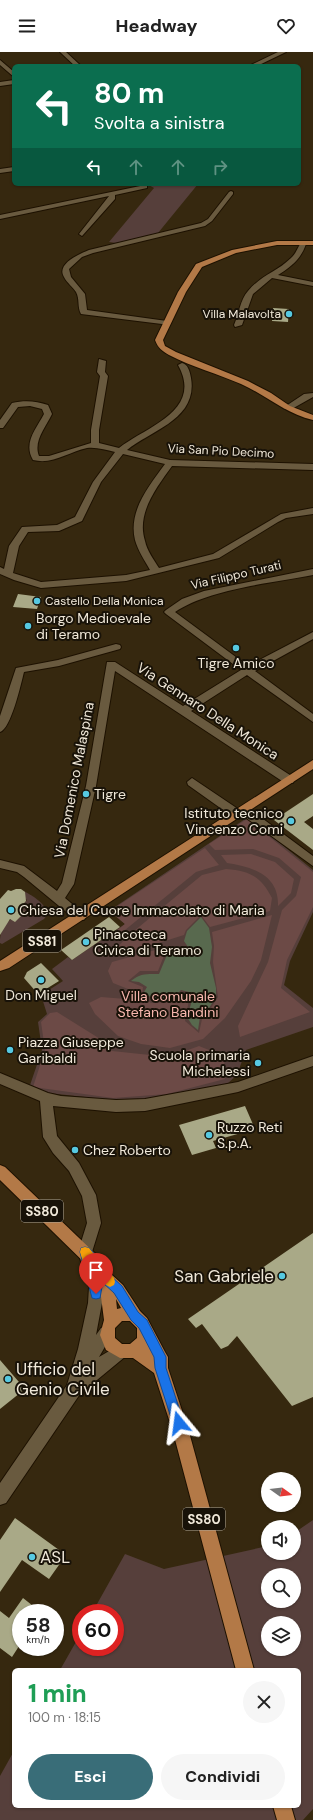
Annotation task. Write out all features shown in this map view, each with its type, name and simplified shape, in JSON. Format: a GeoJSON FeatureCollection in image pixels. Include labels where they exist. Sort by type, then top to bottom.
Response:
{"type":"FeatureCollection","features":[{"type":"Feature","properties":{"kind":"main road"},"geometry":{"type":"LineString","coordinates":[[313,243],[277,243],[234,251],[199,266],[182,292],[159,340],[162,347],[166,350],[245,383],[268,395],[286,408],[313,418]]}},
{"type":"Feature","properties":{"kind":"main road","name":"SS81"},"geometry":{"type":"LineString","coordinates":[[2,967],[313,764]]}},
{"type":"Feature","properties":{"kind":"main road","name":"SS80"},"geometry":{"type":"LineString","coordinates":[[0,1171],[98,1266],[106,1279],[118,1290],[134,1316],[143,1324],[160,1357],[160,1368],[181,1432],[244,1668]]}},
{"type":"Feature","properties":{"kind":"main road","name":"SS80"},"geometry":{"type":"LineString","coordinates":[[106,1279],[110,1344],[128,1351],[160,1368]]}},
{"type":"Feature","properties":{"kind":"main road"},"geometry":{"type":"LineString","coordinates":[[109,1327],[122,1315],[134,1316]]}},
{"type":"Feature","properties":{"kind":"main road"},"geometry":{"type":"LineString","coordinates":[[128,1351],[143,1342],[145,1330]]}},
{"type":"Feature","properties":{"kind":"main road"},"geometry":{"type":"LineString","coordinates":[[283,1808],[286,1820]]}},
{"type":"Feature","properties":{"kind":"street"},"geometry":{"type":"LineString","coordinates":[[63,52],[76,64]]}},
{"type":"Feature","properties":{"kind":"street"},"geometry":{"type":"LineString","coordinates":[[255,64],[264,58],[283,52]]}},
{"type":"Feature","properties":{"kind":"street"},"geometry":{"type":"LineString","coordinates":[[0,62],[12,74]]}},
{"type":"Feature","properties":{"kind":"street"},"geometry":{"type":"LineString","coordinates":[[0,84],[12,82]]}},
{"type":"Feature","properties":{"kind":"street"},"geometry":{"type":"LineString","coordinates":[[0,171],[12,169]]}},
{"type":"Feature","properties":{"kind":"street"},"geometry":{"type":"LineString","coordinates":[[0,217],[145,187]]}},
{"type":"Feature","properties":{"kind":"street"},"geometry":{"type":"LineString","coordinates":[[169,319],[84,312],[82,309],[82,296],[67,274],[66,268],[80,256],[91,251],[203,225],[210,220],[231,193]]}},
{"type":"Feature","properties":{"kind":"street"},"geometry":{"type":"LineString","coordinates":[[82,234],[113,198],[111,194]]}},
{"type":"Feature","properties":{"kind":"street"},"geometry":{"type":"LineString","coordinates":[[238,325],[250,294],[269,275],[295,260],[302,251],[303,244]]}},
{"type":"Feature","properties":{"kind":"street"},"geometry":{"type":"LineString","coordinates":[[269,275],[313,284]]}},
{"type":"Feature","properties":{"kind":"street"},"geometry":{"type":"LineString","coordinates":[[0,426],[15,405],[36,404],[45,407],[48,414],[32,444],[32,452],[36,458],[47,458],[84,446],[95,445],[95,430],[104,376],[101,372],[102,361]]}},
{"type":"Feature","properties":{"kind":"street"},"geometry":{"type":"LineString","coordinates":[[182,365],[187,372],[188,387],[176,414],[137,438],[121,451],[90,493],[79,519],[59,528],[25,529],[14,546],[4,572],[40,585],[126,578],[156,572],[216,556],[275,520],[284,516],[313,511]]}},
{"type":"Feature","properties":{"kind":"street"},"geometry":{"type":"LineString","coordinates":[[286,408],[307,396],[313,395]]}},
{"type":"Feature","properties":{"kind":"street","name":"Via San Pio Decimo"},"geometry":{"type":"LineString","coordinates":[[95,445],[170,463],[313,467]]}},
{"type":"Feature","properties":{"kind":"street"},"geometry":{"type":"LineString","coordinates":[[156,572],[140,542],[137,525],[142,508],[170,463]]}},
{"type":"Feature","properties":{"kind":"street","name":"Via Filippo Turati"},"geometry":{"type":"LineString","coordinates":[[248,670],[169,612],[185,601],[207,593],[313,572]]}},
{"type":"Feature","properties":{"kind":"street"},"geometry":{"type":"LineString","coordinates":[[183,711],[248,670],[313,635]]}},
{"type":"Feature","properties":{"kind":"street"},"geometry":{"type":"LineString","coordinates":[[0,727],[9,707],[20,670],[59,663],[116,647]]}},
{"type":"Feature","properties":{"kind":"street","name":"Via Gennaro Della Monica"},"geometry":{"type":"LineString","coordinates":[[111,664],[288,780]]}},
{"type":"Feature","properties":{"kind":"street","name":"Via Domenico Malaspina"},"geometry":{"type":"LineString","coordinates":[[58,898],[68,884],[91,786],[111,664]]}},
{"type":"Feature","properties":{"kind":"street"},"geometry":{"type":"LineString","coordinates":[[248,670],[313,719]]}},
{"type":"Feature","properties":{"kind":"street"},"geometry":{"type":"LineString","coordinates":[[192,782],[240,812],[313,862]]}},
{"type":"Feature","properties":{"kind":"street"},"geometry":{"type":"LineString","coordinates":[[0,864],[24,872],[80,917]]}},
{"type":"Feature","properties":{"kind":"street"},"geometry":{"type":"LineString","coordinates":[[0,1078],[46,1098],[61,1102],[109,1105],[145,1105],[238,1087],[313,1061]]}},
{"type":"Feature","properties":{"kind":"street"},"geometry":{"type":"LineString","coordinates":[[46,1098],[50,1136],[58,1149],[74,1168],[88,1195],[94,1223],[85,1252],[96,1287],[96,1294],[93,1318],[86,1349],[74,1389]]}},
{"type":"Feature","properties":{"kind":"street"},"geometry":{"type":"LineString","coordinates":[[1,1491],[74,1389],[81,1373],[109,1327]]}},
{"type":"Feature","properties":{"kind":"street"},"geometry":{"type":"LineString","coordinates":[[74,1389],[87,1380],[101,1364],[128,1351]]}},
{"type":"Feature","properties":{"kind":"green space"},"geometry":{"type":"Polygon","coordinates":[[[150,186],[196,186],[158,233],[116,243],[109,242],[154,188],[150,186]]]}},
{"type":"Feature","properties":{"kind":"green space","name":"Villa comunale Stefano Bandini"},"geometry":{"type":"Polygon","coordinates":[[[248,817],[313,870],[313,912],[290,961],[284,985],[313,1008],[313,1027],[246,1050],[237,1075],[227,1084],[162,1098],[113,1100],[48,1093],[29,1088],[42,1050],[38,1022],[47,1014],[41,995],[63,981],[52,969],[68,957],[72,960],[125,924],[109,911],[248,817]]]}},
{"type":"Feature","properties":{"kind":"green space"},"geometry":{"type":"Polygon","coordinates":[[[247,819],[313,872],[313,907],[287,960],[281,988],[310,1012],[240,1037],[238,1026],[268,962],[282,910],[296,896],[301,877],[279,858],[253,849],[215,850],[209,844],[247,819]]]}},
{"type":"Feature","properties":{"kind":"green space"},"geometry":{"type":"Polygon","coordinates":[[[205,848],[219,865],[196,872],[114,939],[110,936],[125,924],[110,911],[205,848]]]}},
{"type":"Feature","properties":{"kind":"green space"},"geometry":{"type":"Polygon","coordinates":[[[251,854],[275,862],[294,879],[291,893],[278,906],[277,895],[274,887],[263,874],[246,867],[227,863],[221,855],[251,854]]]}},
{"type":"Feature","properties":{"kind":"green space"},"geometry":{"type":"Polygon","coordinates":[[[226,869],[242,871],[259,880],[272,898],[270,911],[210,927],[201,915],[186,930],[184,935],[117,956],[109,956],[128,936],[202,875],[226,869]]]}},
{"type":"Feature","properties":{"kind":"green space"},"geometry":{"type":"Polygon","coordinates":[[[24,891],[42,904],[47,915],[44,919],[2,944],[0,943],[0,936],[6,923],[25,912],[19,909],[27,900],[24,898],[24,891]]]}},
{"type":"Feature","properties":{"kind":"green space"},"geometry":{"type":"Polygon","coordinates":[[[272,915],[261,960],[251,981],[225,1018],[203,1039],[170,1048],[141,1044],[118,1036],[95,1014],[89,1003],[101,997],[126,999],[128,989],[113,983],[108,971],[112,962],[159,949],[165,953],[158,971],[140,971],[128,981],[143,987],[142,996],[151,1003],[173,1002],[181,992],[187,994],[188,1005],[185,1021],[199,1033],[202,1019],[212,1018],[211,1008],[218,997],[213,962],[214,946],[212,932],[272,915]]]}},
{"type":"Feature","properties":{"kind":"green space"},"geometry":{"type":"Polygon","coordinates":[[[57,1012],[97,1037],[112,1051],[169,1057],[199,1046],[224,1056],[225,1079],[167,1094],[113,1098],[33,1087],[45,1050],[41,1022],[50,1013],[57,1012]]]}},
{"type":"Feature","properties":{"kind":"green space"},"geometry":{"type":"Polygon","coordinates":[[[313,1520],[313,1809],[303,1820],[0,1820],[0,1776],[12,1755],[12,1808],[301,1808],[301,1668],[61,1668],[72,1649],[72,1656],[124,1656],[124,1604],[97,1604],[125,1554],[164,1569],[261,1548],[261,1560],[301,1560],[301,1528],[313,1520]]]}},
{"type":"Feature","properties":{"kind":"shaded area"},"geometry":{"type":"Polygon","coordinates":[[[201,917],[209,928],[212,947],[210,963],[216,988],[216,997],[209,1008],[210,1017],[200,1017],[198,1030],[192,1025],[187,1017],[191,1004],[189,992],[181,990],[171,1000],[152,1001],[151,997],[143,994],[147,987],[139,982],[131,981],[141,975],[159,974],[169,950],[183,952],[188,947],[184,941],[187,931],[201,917]]]}},
{"type":"Feature","properties":{"kind":"building","name":"Villa Malavolta"},"geometry":{"type":"Polygon","coordinates":[[[273,308],[289,309],[288,322],[272,321],[273,308]]]}},
{"type":"Feature","properties":{"kind":"building","name":"Castello Della Monica"},"geometry":{"type":"Polygon","coordinates":[[[18,594],[41,597],[37,609],[13,607],[18,594]]]}},
{"type":"Feature","properties":{"kind":"building","name":"Istituto tecnico Vincenzo Comi"},"geometry":{"type":"Polygon","coordinates":[[[313,794],[313,816],[304,822],[313,829],[313,850],[274,820],[313,794]]]}},
{"type":"Feature","properties":{"kind":"building","name":"Chiesa del Cuore Immacolato di Maria"},"geometry":{"type":"Polygon","coordinates":[[[21,889],[25,892],[26,901],[19,909],[25,912],[15,922],[10,919],[0,935],[0,899],[8,890],[11,891],[21,889]]]}},
{"type":"Feature","properties":{"kind":"building","name":"Pinacoteca Civica di Teramo"},"geometry":{"type":"Polygon","coordinates":[[[109,917],[120,927],[72,960],[61,950],[109,917]]]}},
{"type":"Feature","properties":{"kind":"building","name":"Don Miguel"},"geometry":{"type":"Polygon","coordinates":[[[41,963],[59,981],[38,994],[24,978],[27,972],[41,963]]]}},
{"type":"Feature","properties":{"kind":"building","name":"Ruzzo Reti S.p.A."},"geometry":{"type":"Polygon","coordinates":[[[245,1106],[255,1129],[213,1141],[216,1148],[192,1155],[179,1125],[245,1106]]]}},
{"type":"Feature","properties":{"kind":"building","name":"San Gabriele"},"geometry":{"type":"Polygon","coordinates":[[[313,1233],[313,1397],[292,1406],[237,1336],[228,1346],[221,1349],[202,1324],[196,1328],[188,1319],[313,1233]]]}},
{"type":"Feature","properties":{"kind":"building","name":"Ufficio del Genio Civile"},"geometry":{"type":"Polygon","coordinates":[[[0,1360],[25,1389],[0,1409],[0,1360]]]}},
{"type":"Feature","properties":{"kind":"building","name":"ASL"},"geometry":{"type":"Polygon","coordinates":[[[15,1518],[66,1555],[49,1579],[22,1560],[0,1592],[0,1540],[15,1518]]]}},
{"type":"Feature","properties":{"kind":"building"},"geometry":{"type":"Polygon","coordinates":[[[23,1598],[31,1604],[19,1604],[23,1598]]]}},
{"type":"Feature","properties":{"kind":"building"},"geometry":{"type":"Polygon","coordinates":[[[0,1611],[9,1618],[12,1614],[12,1657],[0,1648],[0,1611]]]}},
{"type":"Feature","properties":{"kind":"slow traffic"},"geometry":{"type":"LineString","coordinates":[[88,1261],[85,1252],[110,1282]]}},
{"type":"Feature","properties":{"kind":"place","name":"Villa Malavolta"},"geometry":{"type":"Point","coordinates":[289,314]}},
{"type":"Feature","properties":{"kind":"place","name":"Castello Della Monica"},"geometry":{"type":"Point","coordinates":[37,601]}},
{"type":"Feature","properties":{"kind":"place","name":"Borgo Medioevale di Teramo"},"geometry":{"type":"Point","coordinates":[28,626]}},
{"type":"Feature","properties":{"kind":"place","name":"Tigre Amico"},"geometry":{"type":"Point","coordinates":[236,648]}},
{"type":"Feature","properties":{"kind":"place","name":"Tigre"},"geometry":{"type":"Point","coordinates":[86,794]}},
{"type":"Feature","properties":{"kind":"place","name":"Istituto tecnico Vincenzo Comi"},"geometry":{"type":"Point","coordinates":[291,821]}},
{"type":"Feature","properties":{"kind":"place","name":"Chiesa del Cuore Immacolato di Maria"},"geometry":{"type":"Point","coordinates":[11,910]}},
{"type":"Feature","properties":{"kind":"place","name":"Pinacoteca Civica di Teramo"},"geometry":{"type":"Point","coordinates":[86,942]}},
{"type":"Feature","properties":{"kind":"place","name":"Don Miguel"},"geometry":{"type":"Point","coordinates":[41,980]}},
{"type":"Feature","properties":{"kind":"place","name":"Piazza Giuseppe Garibaldi"},"geometry":{"type":"Point","coordinates":[10,1050]}},
{"type":"Feature","properties":{"kind":"place","name":"Scuola primaria Michelessi"},"geometry":{"type":"Point","coordinates":[258,1063]}},
{"type":"Feature","properties":{"kind":"place","name":"Ruzzo Reti S.p.A."},"geometry":{"type":"Point","coordinates":[209,1135]}},
{"type":"Feature","properties":{"kind":"place","name":"Chez Roberto"},"geometry":{"type":"Point","coordinates":[75,1150]}},
{"type":"Feature","properties":{"kind":"place","name":"San Gabriele"},"geometry":{"type":"Point","coordinates":[282,1276]}},
{"type":"Feature","properties":{"kind":"place","name":"Ufficio del Genio Civile"},"geometry":{"type":"Point","coordinates":[8,1379]}},
{"type":"Feature","properties":{"kind":"place","name":"ASL"},"geometry":{"type":"Point","coordinates":[32,1557]}},
{"type":"Feature","properties":{"kind":"route"},"geometry":{"type":"LineString","coordinates":[[96,1294],[96,1287],[85,1252],[98,1266],[106,1279],[118,1290],[134,1316],[143,1324],[160,1357],[160,1368],[179,1423]]}}]}
